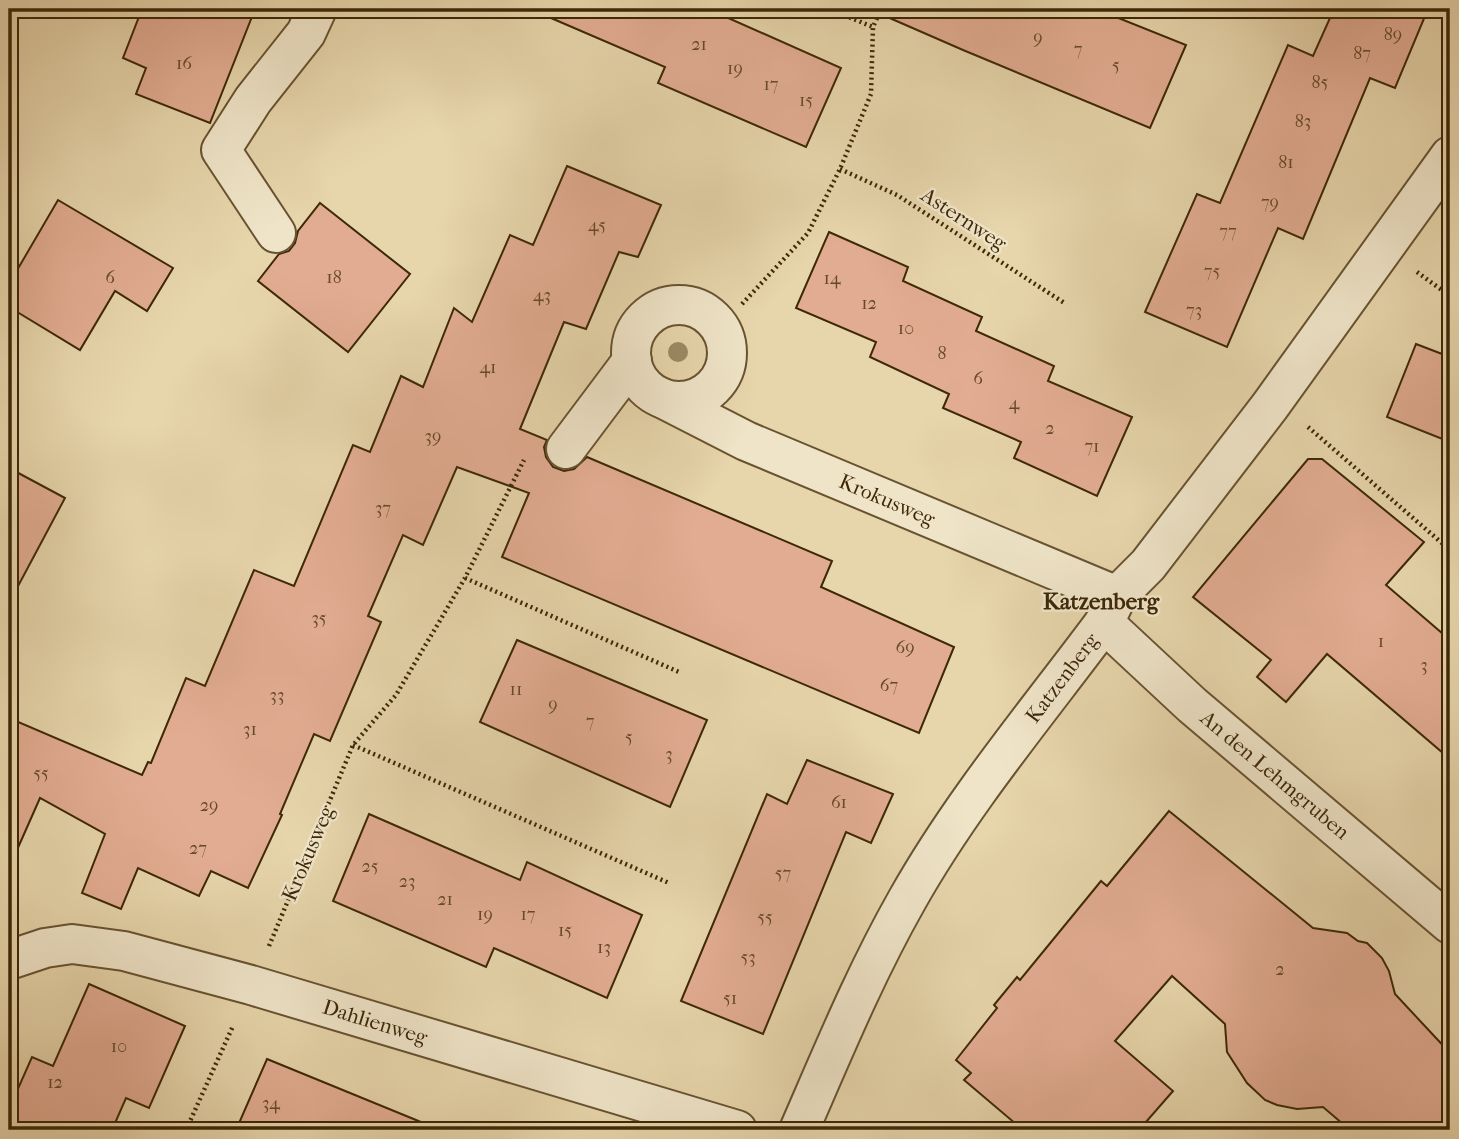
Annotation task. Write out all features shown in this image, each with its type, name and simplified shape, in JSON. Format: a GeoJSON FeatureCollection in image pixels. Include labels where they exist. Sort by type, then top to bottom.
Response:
{"type":"FeatureCollection","features":[{"type":"Feature","properties":{"kind":"street"},"geometry":{"type":"LineString","coordinates":[[276,233],[220,150],[253,100],[306,33],[317,9]]}},
{"type":"Feature","properties":{"kind":"street","name":"Katzenberg"},"geometry":{"type":"LineString","coordinates":[[799,1130],[862,984],[906,900],[938,848],[1110,610],[1262,417],[1450,156]]}},
{"type":"Feature","properties":{"kind":"street"},"geometry":{"type":"LineString","coordinates":[[566,449],[632,361],[632,345],[637,330],[647,318],[660,309],[675,305],[691,307],[705,313],[717,323],[725,337],[725,369],[717,383],[705,393],[691,399],[675,401],[660,397]]}},
{"type":"Feature","properties":{"kind":"street","name":"Krokusweg"},"geometry":{"type":"LineString","coordinates":[[632,361],[637,376],[646,388],[746,442],[1110,610]]}},
{"type":"Feature","properties":{"kind":"street","name":"An den Lehmgruben"},"geometry":{"type":"LineString","coordinates":[[1110,610],[1192,705],[1450,924]]}},
{"type":"Feature","properties":{"kind":"street","name":"Dahlienweg"},"geometry":{"type":"LineString","coordinates":[[9,960],[45,948],[72,944],[124,951],[251,985],[737,1130]]}},
{"type":"Feature","properties":{"kind":"path"},"geometry":{"type":"LineString","coordinates":[[829,9],[873,27]]}},
{"type":"Feature","properties":{"kind":"path"},"geometry":{"type":"LineString","coordinates":[[742,304],[807,233],[840,169],[871,94],[873,27],[881,9]]}},
{"type":"Feature","properties":{"kind":"path","name":"Asternweg"},"geometry":{"type":"LineString","coordinates":[[840,169],[897,195],[1066,304]]}},
{"type":"Feature","properties":{"kind":"path"},"geometry":{"type":"LineString","coordinates":[[1414,270],[1450,296]]}},
{"type":"Feature","properties":{"kind":"path"},"geometry":{"type":"LineString","coordinates":[[1303,423],[1450,550]]}},
{"type":"Feature","properties":{"kind":"path","name":"Krokusweg"},"geometry":{"type":"LineString","coordinates":[[267,951],[353,745],[396,695],[464,578],[526,457]]}},
{"type":"Feature","properties":{"kind":"path"},"geometry":{"type":"LineString","coordinates":[[464,578],[679,672]]}},
{"type":"Feature","properties":{"kind":"path"},"geometry":{"type":"LineString","coordinates":[[353,745],[669,883]]}},
{"type":"Feature","properties":{"kind":"path"},"geometry":{"type":"LineString","coordinates":[[186,1130],[234,1022]]}},
{"type":"Feature","properties":{"kind":"building"},"geometry":{"type":"Polygon","coordinates":[[[142,9],[255,9],[210,123],[136,94],[146,68],[123,58],[142,9]]]}},
{"type":"Feature","properties":{"kind":"building"},"geometry":{"type":"Polygon","coordinates":[[[530,9],[708,9],[841,68],[806,147],[658,83],[665,67],[530,9]]]}},
{"type":"Feature","properties":{"kind":"building"},"geometry":{"type":"Polygon","coordinates":[[[869,9],[1096,9],[1186,45],[1150,128],[869,9]]]}},
{"type":"Feature","properties":{"kind":"building"},"geometry":{"type":"Polygon","coordinates":[[[1334,9],[1428,9],[1395,88],[1370,78],[1303,239],[1278,228],[1227,347],[1145,312],[1197,194],[1220,203],[1288,45],[1313,56],[1334,9]]]}},
{"type":"Feature","properties":{"kind":"building"},"geometry":{"type":"Polygon","coordinates":[[[567,166],[661,205],[638,257],[619,252],[586,329],[564,322],[520,429],[547,440],[544,447],[546,457],[553,467],[564,471],[574,469],[587,457],[832,561],[821,587],[954,647],[919,733],[502,557],[529,493],[457,467],[423,545],[403,535],[368,616],[381,622],[330,741],[314,734],[280,814],[282,815],[248,888],[211,871],[199,896],[138,868],[121,909],[82,893],[105,834],[40,798],[9,868],[9,718],[142,775],[148,762],[151,763],[186,678],[205,686],[254,570],[294,586],[353,445],[370,452],[401,376],[423,387],[454,308],[472,322],[510,235],[533,245],[567,166]]]}},
{"type":"Feature","properties":{"kind":"building"},"geometry":{"type":"Polygon","coordinates":[[[58,200],[173,268],[147,311],[115,291],[80,350],[9,307],[9,284],[58,200]]]}},
{"type":"Feature","properties":{"kind":"building"},"geometry":{"type":"Polygon","coordinates":[[[320,203],[410,274],[348,352],[258,281],[279,254],[289,251],[295,243],[298,231],[320,203]]]}},
{"type":"Feature","properties":{"kind":"building"},"geometry":{"type":"Polygon","coordinates":[[[829,232],[908,267],[903,281],[982,317],[976,331],[1054,366],[1048,381],[1132,417],[1097,496],[1014,458],[1021,442],[943,408],[949,394],[870,357],[876,342],[796,308],[829,232]]]}},
{"type":"Feature","properties":{"kind":"building"},"geometry":{"type":"Polygon","coordinates":[[[1416,344],[1450,357],[1450,442],[1387,417],[1416,344]]]}},
{"type":"Feature","properties":{"kind":"building"},"geometry":{"type":"Polygon","coordinates":[[[1308,459],[1322,459],[1424,542],[1386,585],[1450,640],[1450,759],[1327,654],[1286,702],[1257,677],[1271,660],[1193,597],[1308,459]]]}},
{"type":"Feature","properties":{"kind":"building"},"geometry":{"type":"Polygon","coordinates":[[[9,468],[65,498],[9,603],[9,468]]]}},
{"type":"Feature","properties":{"kind":"building"},"geometry":{"type":"Polygon","coordinates":[[[517,640],[707,720],[670,807],[480,722],[517,640]]]}},
{"type":"Feature","properties":{"kind":"building"},"geometry":{"type":"Polygon","coordinates":[[[807,760],[893,794],[871,843],[846,832],[763,1034],[681,1001],[767,794],[787,804],[807,760]]]}},
{"type":"Feature","properties":{"kind":"building"},"geometry":{"type":"Polygon","coordinates":[[[1169,811],[1313,928],[1347,933],[1358,941],[1367,943],[1382,958],[1389,971],[1395,994],[1450,1053],[1450,1130],[1350,1130],[1323,1107],[1297,1109],[1265,1100],[1247,1083],[1227,1052],[1225,1024],[1172,976],[1115,1041],[1173,1091],[1139,1130],[1023,1130],[964,1080],[971,1073],[956,1060],[997,1008],[994,1005],[1017,977],[1020,980],[1101,881],[1107,886],[1169,811]]]}},
{"type":"Feature","properties":{"kind":"building"},"geometry":{"type":"Polygon","coordinates":[[[369,814],[520,880],[527,862],[642,915],[607,998],[494,948],[486,967],[333,901],[369,814]]]}},
{"type":"Feature","properties":{"kind":"building"},"geometry":{"type":"Polygon","coordinates":[[[89,984],[185,1026],[149,1108],[126,1098],[112,1130],[9,1130],[9,1109],[32,1057],[53,1066],[89,984]]]}},
{"type":"Feature","properties":{"kind":"building"},"geometry":{"type":"Polygon","coordinates":[[[267,1059],[438,1129],[438,1130],[236,1130],[267,1059]]]}},
{"type":"Feature","properties":{"kind":"district","name":"Katzenberg"},"geometry":{"type":"Point","coordinates":[1101,601]}}]}
